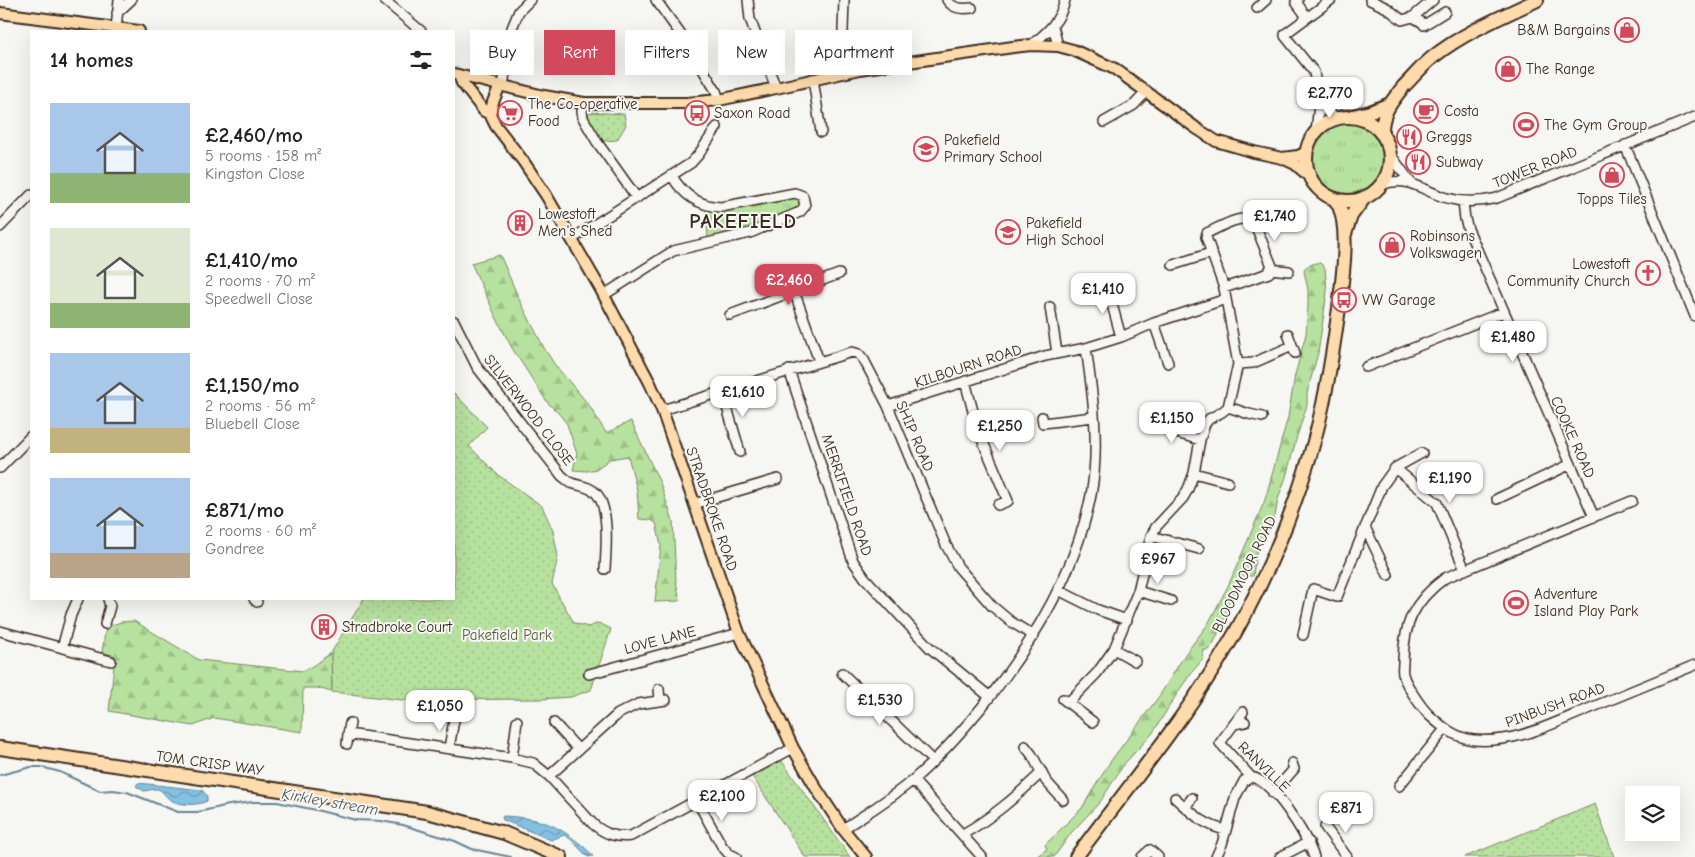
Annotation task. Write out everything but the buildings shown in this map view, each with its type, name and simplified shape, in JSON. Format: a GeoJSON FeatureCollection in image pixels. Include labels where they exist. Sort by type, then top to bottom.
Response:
{"type":"FeatureCollection","features":[{"type":"Feature","properties":{"kind":"highway"},"geometry":{"type":"LineString","coordinates":[[1382,134],[1382,124],[1390,104],[1416,73],[1440,52],[1494,20],[1537,0]]}},
{"type":"Feature","properties":{"kind":"highway"},"geometry":{"type":"LineString","coordinates":[[1344,118],[1368,122],[1382,134],[1388,144],[1390,154],[1387,176],[1381,185],[1366,197],[1355,200],[1333,198],[1320,189],[1310,177],[1307,152],[1310,141],[1326,123],[1344,118],[1370,112],[1390,104]]}},
{"type":"Feature","properties":{"kind":"highway","name":"BLOODMOOR ROAD"},"geometry":{"type":"LineString","coordinates":[[1344,234],[1352,216],[1366,197]]}},
{"type":"Feature","properties":{"kind":"highway","name":"BLOODMOOR ROAD"},"geometry":{"type":"LineString","coordinates":[[1076,857],[1206,681],[1238,628],[1271,562],[1288,519],[1309,459],[1322,410],[1340,298],[1344,234],[1339,206],[1333,198]]}},
{"type":"Feature","properties":{"kind":"highway","name":"TOM CRISP WAY"},"geometry":{"type":"LineString","coordinates":[[0,748],[427,812],[504,833],[560,857]]}},
{"type":"Feature","properties":{"kind":"main road"},"geometry":{"type":"LineString","coordinates":[[0,13],[128,30]]}},
{"type":"Feature","properties":{"kind":"main road"},"geometry":{"type":"LineString","coordinates":[[912,61],[1031,45],[1058,46],[1073,50],[1115,69],[1216,141],[1282,158],[1295,164],[1310,177]]}},
{"type":"Feature","properties":{"kind":"main road"},"geometry":{"type":"LineString","coordinates":[[456,74],[544,96],[584,103],[687,103],[719,100],[830,75]]}},
{"type":"Feature","properties":{"kind":"main road","name":"STRADBROKE ROAD"},"geometry":{"type":"LineString","coordinates":[[456,74],[484,111],[490,114],[496,126],[523,161],[572,239],[604,295],[662,410],[739,633],[793,748],[843,830],[866,857]]}},
{"type":"Feature","properties":{"kind":"main road"},"geometry":{"type":"LineString","coordinates":[[490,114],[493,102],[502,86]]}},
{"type":"Feature","properties":{"kind":"main road"},"geometry":{"type":"LineString","coordinates":[[1282,158],[1298,156],[1307,152]]}},
{"type":"Feature","properties":{"kind":"street"},"geometry":{"type":"LineString","coordinates":[[116,28],[119,0]]}},
{"type":"Feature","properties":{"kind":"street"},"geometry":{"type":"LineString","coordinates":[[117,13],[131,0]]}},
{"type":"Feature","properties":{"kind":"street"},"geometry":{"type":"LineString","coordinates":[[384,0],[420,30]]}},
{"type":"Feature","properties":{"kind":"street"},"geometry":{"type":"LineString","coordinates":[[502,86],[512,28],[519,11],[530,0]]}},
{"type":"Feature","properties":{"kind":"street"},"geometry":{"type":"LineString","coordinates":[[656,0],[684,39],[716,91],[719,100]]}},
{"type":"Feature","properties":{"kind":"street"},"geometry":{"type":"LineString","coordinates":[[748,0],[750,19],[776,88]]}},
{"type":"Feature","properties":{"kind":"street"},"geometry":{"type":"LineString","coordinates":[[843,30],[844,0]]}},
{"type":"Feature","properties":{"kind":"street"},"geometry":{"type":"LineString","coordinates":[[947,0],[950,5],[959,9],[972,8]]}},
{"type":"Feature","properties":{"kind":"street"},"geometry":{"type":"LineString","coordinates":[[1031,45],[1053,26],[1060,15],[1065,0]]}},
{"type":"Feature","properties":{"kind":"street"},"geometry":{"type":"LineString","coordinates":[[1257,8],[1266,0]]}},
{"type":"Feature","properties":{"kind":"street"},"geometry":{"type":"LineString","coordinates":[[1316,132],[1319,104],[1314,72],[1285,36],[1286,32],[1331,0]]}},
{"type":"Feature","properties":{"kind":"street"},"geometry":{"type":"LineString","coordinates":[[1370,0],[1387,8],[1402,20],[1413,17],[1433,0]]}},
{"type":"Feature","properties":{"kind":"street"},"geometry":{"type":"LineString","coordinates":[[1296,1],[1306,17]]}},
{"type":"Feature","properties":{"kind":"street"},"geometry":{"type":"LineString","coordinates":[[1413,17],[1424,25],[1445,12]]}},
{"type":"Feature","properties":{"kind":"street"},"geometry":{"type":"LineString","coordinates":[[1053,26],[1058,46]]}},
{"type":"Feature","properties":{"kind":"street"},"geometry":{"type":"LineString","coordinates":[[813,79],[821,132]]}},
{"type":"Feature","properties":{"kind":"street"},"geometry":{"type":"LineString","coordinates":[[1104,122],[1134,105],[1147,92]]}},
{"type":"Feature","properties":{"kind":"street"},"geometry":{"type":"LineString","coordinates":[[584,103],[583,118],[597,142],[637,198]]}},
{"type":"Feature","properties":{"kind":"street"},"geometry":{"type":"LineString","coordinates":[[1319,104],[1328,113],[1344,118]]}},
{"type":"Feature","properties":{"kind":"street","name":"TOWER ROAD"},"geometry":{"type":"LineString","coordinates":[[1381,185],[1396,181],[1411,183],[1446,198],[1463,202],[1486,201],[1695,117]]}},
{"type":"Feature","properties":{"kind":"street"},"geometry":{"type":"LineString","coordinates":[[572,239],[691,163],[717,127]]}},
{"type":"Feature","properties":{"kind":"street"},"geometry":{"type":"LineString","coordinates":[[1625,145],[1695,316]]}},
{"type":"Feature","properties":{"kind":"street"},"geometry":{"type":"LineString","coordinates":[[1390,154],[1411,183]]}},
{"type":"Feature","properties":{"kind":"street"},"geometry":{"type":"LineString","coordinates":[[604,295],[673,251],[750,234],[800,212],[805,206],[803,196],[795,194],[712,207],[687,195],[672,176]]}},
{"type":"Feature","properties":{"kind":"street"},"geometry":{"type":"LineString","coordinates":[[0,227],[30,196]]}},
{"type":"Feature","properties":{"kind":"street","name":"COOKE ROAD"},"geometry":{"type":"LineString","coordinates":[[1463,202],[1468,229],[1594,517]]}},
{"type":"Feature","properties":{"kind":"street"},"geometry":{"type":"LineString","coordinates":[[1093,723],[1065,701],[1097,673],[1114,650],[1138,591],[1151,536],[1156,527],[1183,498],[1188,489],[1194,472],[1205,424],[1209,418],[1228,407],[1238,364],[1224,288],[1206,237],[1207,233],[1243,218],[1249,219],[1254,222],[1272,266],[1270,270]]}},
{"type":"Feature","properties":{"kind":"street"},"geometry":{"type":"LineString","coordinates":[[1173,265],[1211,253]]}},
{"type":"Feature","properties":{"kind":"street"},"geometry":{"type":"LineString","coordinates":[[1224,288],[1270,270],[1289,271]]}},
{"type":"Feature","properties":{"kind":"street"},"geometry":{"type":"LineString","coordinates":[[730,315],[838,274]]}},
{"type":"Feature","properties":{"kind":"street"},"geometry":{"type":"LineString","coordinates":[[1107,286],[1122,337]]}},
{"type":"Feature","properties":{"kind":"street"},"geometry":{"type":"LineString","coordinates":[[794,291],[819,361]]}},
{"type":"Feature","properties":{"kind":"street","name":"KILBOURN ROAD"},"geometry":{"type":"LineString","coordinates":[[888,406],[1057,353],[1086,348],[1122,337],[1154,323],[1226,299]]}},
{"type":"Feature","properties":{"kind":"street"},"geometry":{"type":"LineString","coordinates":[[1050,306],[1057,353]]}},
{"type":"Feature","properties":{"kind":"street"},"geometry":{"type":"LineString","coordinates":[[1366,367],[1503,312]]}},
{"type":"Feature","properties":{"kind":"street","name":"SILVERWOOD CLOSE"},"geometry":{"type":"LineString","coordinates":[[455,323],[477,367],[562,476],[571,482],[585,486],[597,494],[602,502],[605,514],[601,558],[605,569]]}},
{"type":"Feature","properties":{"kind":"street"},"geometry":{"type":"LineString","coordinates":[[1154,323],[1168,363]]}},
{"type":"Feature","properties":{"kind":"street"},"geometry":{"type":"LineString","coordinates":[[1238,364],[1253,363],[1294,349],[1288,334]]}},
{"type":"Feature","properties":{"kind":"street"},"geometry":{"type":"LineString","coordinates":[[843,830],[891,798],[913,780],[959,735],[990,697],[1034,636],[1058,590],[1079,540],[1091,494],[1094,459],[1093,416],[1086,348]]}},
{"type":"Feature","properties":{"kind":"street","name":"SHIP ROAD"},"geometry":{"type":"LineString","coordinates":[[662,410],[819,361],[852,352],[859,354],[888,406],[946,545],[958,567],[992,606],[1010,621],[1034,636]]}},
{"type":"Feature","properties":{"kind":"street","name":"MERRIFIELD ROAD"},"geometry":{"type":"LineString","coordinates":[[789,370],[853,562],[865,578],[929,647],[990,697]]}},
{"type":"Feature","properties":{"kind":"street"},"geometry":{"type":"LineString","coordinates":[[965,381],[981,437],[1012,499],[998,505]]}},
{"type":"Feature","properties":{"kind":"street"},"geometry":{"type":"LineString","coordinates":[[722,390],[740,452]]}},
{"type":"Feature","properties":{"kind":"street"},"geometry":{"type":"LineString","coordinates":[[1228,407],[1262,417]]}},
{"type":"Feature","properties":{"kind":"street"},"geometry":{"type":"LineString","coordinates":[[1043,424],[1093,416]]}},
{"type":"Feature","properties":{"kind":"street"},"geometry":{"type":"LineString","coordinates":[[1158,422],[1167,430],[1200,440]]}},
{"type":"Feature","properties":{"kind":"street"},"geometry":{"type":"LineString","coordinates":[[0,468],[30,437]]}},
{"type":"Feature","properties":{"kind":"street"},"geometry":{"type":"LineString","coordinates":[[1303,635],[1313,589],[1337,597],[1382,486],[1395,468],[1422,453]]}},
{"type":"Feature","properties":{"kind":"street"},"geometry":{"type":"LineString","coordinates":[[1497,499],[1570,464]]}},
{"type":"Feature","properties":{"kind":"street"},"geometry":{"type":"LineString","coordinates":[[1395,468],[1437,503],[1465,570]]}},
{"type":"Feature","properties":{"kind":"street"},"geometry":{"type":"LineString","coordinates":[[1194,472],[1228,482]]}},
{"type":"Feature","properties":{"kind":"street"},"geometry":{"type":"LineString","coordinates":[[694,504],[778,479]]}},
{"type":"Feature","properties":{"kind":"street","name":"PINBUSH ROAD"},"geometry":{"type":"LineString","coordinates":[[1632,501],[1445,578],[1424,596],[1409,621],[1404,641],[1403,674],[1420,706],[1445,729],[1474,740],[1492,740],[1511,738],[1544,727],[1695,665]]}},
{"type":"Feature","properties":{"kind":"street"},"geometry":{"type":"LineString","coordinates":[[1365,527],[1388,575]]}},
{"type":"Feature","properties":{"kind":"street"},"geometry":{"type":"LineString","coordinates":[[1151,536],[1199,550]]}},
{"type":"Feature","properties":{"kind":"street"},"geometry":{"type":"LineString","coordinates":[[1058,590],[1098,610],[1127,620]]}},
{"type":"Feature","properties":{"kind":"street"},"geometry":{"type":"LineString","coordinates":[[1138,591],[1171,601]]}},
{"type":"Feature","properties":{"kind":"street"},"geometry":{"type":"LineString","coordinates":[[62,648],[71,615],[78,600]]}},
{"type":"Feature","properties":{"kind":"street"},"geometry":{"type":"LineString","coordinates":[[105,624],[110,606],[108,600]]}},
{"type":"Feature","properties":{"kind":"street"},"geometry":{"type":"LineString","coordinates":[[0,631],[111,661]]}},
{"type":"Feature","properties":{"kind":"street","name":"LOVE LANE"},"geometry":{"type":"LineString","coordinates":[[589,674],[739,633]]}},
{"type":"Feature","properties":{"kind":"street"},"geometry":{"type":"LineString","coordinates":[[1114,650],[1134,662]]}},
{"type":"Feature","properties":{"kind":"street"},"geometry":{"type":"LineString","coordinates":[[842,673],[934,761]]}},
{"type":"Feature","properties":{"kind":"street"},"geometry":{"type":"LineString","coordinates":[[549,776],[618,714],[638,704],[663,700],[659,689]]}},
{"type":"Feature","properties":{"kind":"street","name":"RANVILLE"},"geometry":{"type":"LineString","coordinates":[[1243,712],[1220,743],[1251,777],[1257,778],[1273,793],[1301,827],[1314,857]]}},
{"type":"Feature","properties":{"kind":"street"},"geometry":{"type":"LineString","coordinates":[[449,748],[454,720]]}},
{"type":"Feature","properties":{"kind":"street"},"geometry":{"type":"LineString","coordinates":[[512,758],[517,721]]}},
{"type":"Feature","properties":{"kind":"street","name":"RANVILLE"},"geometry":{"type":"LineString","coordinates":[[1234,724],[1245,722]]}},
{"type":"Feature","properties":{"kind":"street"},"geometry":{"type":"LineString","coordinates":[[347,744],[350,723]]}},
{"type":"Feature","properties":{"kind":"street"},"geometry":{"type":"LineString","coordinates":[[554,723],[578,749]]}},
{"type":"Feature","properties":{"kind":"street"},"geometry":{"type":"LineString","coordinates":[[1399,786],[1445,729]]}},
{"type":"Feature","properties":{"kind":"street"},"geometry":{"type":"LineString","coordinates":[[348,734],[449,748],[533,763],[549,776],[593,824],[602,831],[621,837],[631,836],[793,748]]}},
{"type":"Feature","properties":{"kind":"street"},"geometry":{"type":"LineString","coordinates":[[1025,750],[1042,772],[1046,781],[1063,797]]}},
{"type":"Feature","properties":{"kind":"street"},"geometry":{"type":"LineString","coordinates":[[1273,793],[1296,768]]}},
{"type":"Feature","properties":{"kind":"street"},"geometry":{"type":"LineString","coordinates":[[963,834],[987,820],[1042,772]]}},
{"type":"Feature","properties":{"kind":"street"},"geometry":{"type":"LineString","coordinates":[[1216,857],[1222,844],[1235,798],[1244,781],[1251,777]]}},
{"type":"Feature","properties":{"kind":"street"},"geometry":{"type":"LineString","coordinates":[[913,780],[982,857]]}},
{"type":"Feature","properties":{"kind":"street"},"geometry":{"type":"LineString","coordinates":[[1175,798],[1202,821],[1212,827],[1226,830]]}},
{"type":"Feature","properties":{"kind":"street"},"geometry":{"type":"LineString","coordinates":[[1184,807],[1192,798]]}},
{"type":"Feature","properties":{"kind":"street"},"geometry":{"type":"LineString","coordinates":[[696,799],[722,846],[728,853],[736,857]]}},
{"type":"Feature","properties":{"kind":"street"},"geometry":{"type":"LineString","coordinates":[[1325,827],[1336,832],[1348,857]]}},
{"type":"Feature","properties":{"kind":"street"},"geometry":{"type":"LineString","coordinates":[[1280,857],[1309,842]]}},
{"type":"Feature","properties":{"kind":"street"},"geometry":{"type":"LineString","coordinates":[[1142,857],[1148,847],[1158,857]]}},
{"type":"Feature","properties":{"kind":"green space"},"geometry":{"type":"Polygon","coordinates":[[[590,112],[624,114],[626,125],[617,140],[604,141],[587,117],[590,112]]]}},
{"type":"Feature","properties":{"kind":"green space"},"geometry":{"type":"Polygon","coordinates":[[[1349,121],[1363,124],[1375,132],[1383,144],[1386,158],[1383,172],[1375,184],[1363,192],[1349,195],[1335,192],[1323,184],[1315,172],[1312,158],[1315,144],[1323,132],[1335,124],[1349,121]]]}},
{"type":"Feature","properties":{"kind":"green space"},"geometry":{"type":"Polygon","coordinates":[[[798,196],[803,206],[745,232],[708,239],[706,208],[798,196]]]}},
{"type":"Feature","properties":{"kind":"green space"},"geometry":{"type":"Polygon","coordinates":[[[500,255],[519,299],[544,348],[555,365],[589,405],[606,433],[631,421],[660,483],[673,521],[676,581],[680,601],[655,602],[661,546],[656,523],[651,520],[639,519],[637,490],[628,456],[610,459],[596,469],[587,471],[573,470],[577,454],[567,424],[547,402],[512,348],[471,263],[500,255]]]}},
{"type":"Feature","properties":{"kind":"green space"},"geometry":{"type":"Polygon","coordinates":[[[1320,263],[1325,268],[1327,292],[1318,353],[1307,393],[1307,405],[1278,499],[1275,516],[1256,553],[1253,576],[1248,576],[1243,581],[1213,644],[1208,650],[1204,650],[1204,658],[1180,689],[1152,734],[1124,764],[1100,802],[1071,833],[1054,857],[1036,857],[1047,849],[1045,845],[1082,808],[1110,762],[1160,695],[1186,653],[1208,624],[1229,584],[1265,500],[1288,417],[1295,375],[1306,334],[1308,290],[1304,271],[1306,267],[1320,263]]]}},
{"type":"Feature","properties":{"kind":"green space","name":"Pakefield Park"},"geometry":{"type":"Polygon","coordinates":[[[455,394],[487,427],[469,446],[498,475],[542,506],[553,531],[558,556],[552,584],[574,623],[588,627],[599,623],[611,629],[591,690],[571,697],[542,699],[402,700],[332,692],[331,653],[363,600],[455,600],[455,394]]]}},
{"type":"Feature","properties":{"kind":"green space"},"geometry":{"type":"Polygon","coordinates":[[[134,621],[199,660],[303,671],[331,653],[332,692],[317,688],[303,688],[302,732],[214,718],[193,726],[109,711],[115,656],[102,652],[106,627],[121,622],[134,621]]]}},
{"type":"Feature","properties":{"kind":"green space"},"geometry":{"type":"Polygon","coordinates":[[[781,760],[850,857],[805,857],[752,776],[781,760]]]}},
{"type":"Feature","properties":{"kind":"green space"},"geometry":{"type":"Polygon","coordinates":[[[1595,804],[1614,857],[1465,857],[1578,811],[1595,804]]]}},
{"type":"Feature","properties":{"kind":"water"},"geometry":{"type":"Polygon","coordinates":[[[138,783],[202,790],[207,796],[207,801],[193,804],[176,803],[158,789],[144,791],[136,786],[138,783]]]}},
{"type":"Feature","properties":{"kind":"water"},"geometry":{"type":"Polygon","coordinates":[[[502,817],[544,822],[569,835],[593,856],[588,857],[564,835],[551,840],[503,820],[502,817]]]}},
{"type":"Feature","properties":{"kind":"waterway","name":"Kirkley stream"},"geometry":{"type":"LineString","coordinates":[[0,775],[31,767],[41,767],[60,772],[100,791],[127,792],[178,812],[198,812],[253,802],[277,802],[356,820],[381,821],[403,825],[455,841],[472,849],[511,857]]}},
{"type":"Feature","properties":{"kind":"place","name":"B&M Bargains"},"geometry":{"type":"Point","coordinates":[1627,30]}},
{"type":"Feature","properties":{"kind":"place","name":"The Range"},"geometry":{"type":"Point","coordinates":[1508,69]}},
{"type":"Feature","properties":{"kind":"place","name":"Costa"},"geometry":{"type":"Point","coordinates":[1426,111]}},
{"type":"Feature","properties":{"kind":"place","name":"The Co-operative Food"},"geometry":{"type":"Point","coordinates":[510,113]}},
{"type":"Feature","properties":{"kind":"place","name":"Saxon Road"},"geometry":{"type":"Point","coordinates":[697,113]}},
{"type":"Feature","properties":{"kind":"place","name":"The Gym Group"},"geometry":{"type":"Point","coordinates":[1526,125]}},
{"type":"Feature","properties":{"kind":"place","name":"Greggs"},"geometry":{"type":"Point","coordinates":[1409,137]}},
{"type":"Feature","properties":{"kind":"place","name":"Pakefield Primary School"},"geometry":{"type":"Point","coordinates":[926,149]}},
{"type":"Feature","properties":{"kind":"place","name":"Subway"},"geometry":{"type":"Point","coordinates":[1418,162]}},
{"type":"Feature","properties":{"kind":"place","name":"Topps Tiles"},"geometry":{"type":"Point","coordinates":[1612,175]}},
{"type":"Feature","properties":{"kind":"place","name":"Lowestoft Men's Shed"},"geometry":{"type":"Point","coordinates":[520,223]}},
{"type":"Feature","properties":{"kind":"place","name":"Pakefield High School"},"geometry":{"type":"Point","coordinates":[1008,232]}},
{"type":"Feature","properties":{"kind":"place","name":"Robinsons Volkswagen"},"geometry":{"type":"Point","coordinates":[1392,245]}},
{"type":"Feature","properties":{"kind":"place","name":"Lowestoft Community Church"},"geometry":{"type":"Point","coordinates":[1648,273]}},
{"type":"Feature","properties":{"kind":"place","name":"VW Garage"},"geometry":{"type":"Point","coordinates":[1344,300]}},
{"type":"Feature","properties":{"kind":"place","name":"Adventure Island Play Park"},"geometry":{"type":"Point","coordinates":[1516,603]}},
{"type":"Feature","properties":{"kind":"place","name":"Stradbroke Court"},"geometry":{"type":"Point","coordinates":[324,627]}},
{"type":"Feature","properties":{"kind":"district","name":"PAKEFIELD"},"geometry":{"type":"Point","coordinates":[743,221]}}]}
